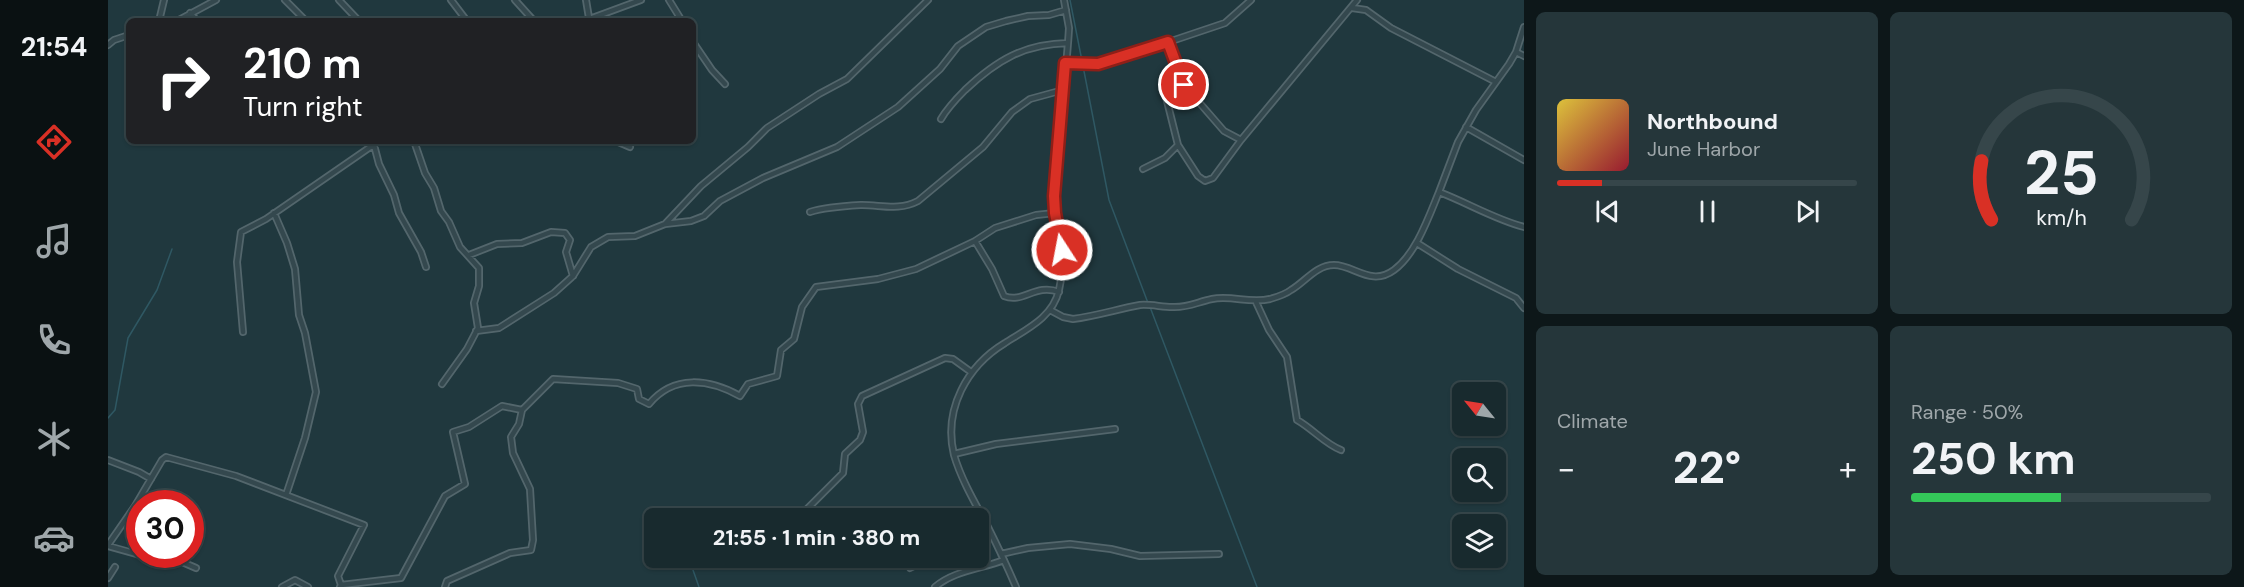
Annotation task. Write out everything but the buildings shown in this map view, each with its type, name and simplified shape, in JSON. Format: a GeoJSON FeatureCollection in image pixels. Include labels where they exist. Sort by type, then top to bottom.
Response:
{"type":"FeatureCollection","features":[{"type":"Feature","properties":{"kind":"street"},"geometry":{"type":"LineString","coordinates":[[160,18],[164,0]]}},
{"type":"Feature","properties":{"kind":"street"},"geometry":{"type":"LineString","coordinates":[[182,18],[216,0]]}},
{"type":"Feature","properties":{"kind":"street"},"geometry":{"type":"LineString","coordinates":[[285,0],[303,18]]}},
{"type":"Feature","properties":{"kind":"street"},"geometry":{"type":"LineString","coordinates":[[339,0],[356,18]]}},
{"type":"Feature","properties":{"kind":"street"},"geometry":{"type":"LineString","coordinates":[[451,0],[465,18]]}},
{"type":"Feature","properties":{"kind":"street"},"geometry":{"type":"LineString","coordinates":[[515,0],[531,18]]}},
{"type":"Feature","properties":{"kind":"street"},"geometry":{"type":"LineString","coordinates":[[586,0],[587,18]]}},
{"type":"Feature","properties":{"kind":"street"},"geometry":{"type":"LineString","coordinates":[[669,0],[680,18]]}},
{"type":"Feature","properties":{"kind":"street"},"geometry":{"type":"LineString","coordinates":[[665,224],[701,186],[767,129],[819,94],[847,79],[928,0]]}},
{"type":"Feature","properties":{"kind":"street"},"geometry":{"type":"LineString","coordinates":[[978,508],[954,453],[952,428],[959,394],[971,372],[998,347],[1036,324],[1050,310],[1059,292],[1063,256],[1054,196],[1070,28],[1064,0]]}},
{"type":"Feature","properties":{"kind":"street"},"geometry":{"type":"LineString","coordinates":[[1065,63],[1098,64],[1225,23],[1251,0]]}},
{"type":"Feature","properties":{"kind":"street"},"geometry":{"type":"LineString","coordinates":[[1165,93],[1178,145],[1198,176],[1205,181],[1213,178],[1241,140],[1358,0]]}},
{"type":"Feature","properties":{"kind":"street"},"geometry":{"type":"LineString","coordinates":[[592,18],[638,1]]}},
{"type":"Feature","properties":{"kind":"street"},"geometry":{"type":"LineString","coordinates":[[1352,8],[1366,10],[1391,28],[1496,82]]}},
{"type":"Feature","properties":{"kind":"street"},"geometry":{"type":"LineString","coordinates":[[476,332],[499,328],[555,293],[573,276],[591,248],[608,237],[634,236],[665,224],[691,221],[704,216],[720,201],[763,178],[837,147],[898,107],[940,69],[958,46],[986,27],[1028,16],[1049,15],[1066,10]]}},
{"type":"Feature","properties":{"kind":"street"},"geometry":{"type":"LineString","coordinates":[[190,13],[194,18]]}},
{"type":"Feature","properties":{"kind":"street"},"geometry":{"type":"LineString","coordinates":[[1050,310],[1073,319],[1142,305],[1174,308],[1194,306],[1212,299],[1229,298],[1256,302],[1272,299],[1292,290],[1307,276],[1326,266],[1335,264],[1373,276],[1395,270],[1417,243],[1466,127],[1516,52],[1524,27]]}},
{"type":"Feature","properties":{"kind":"street"},"geometry":{"type":"LineString","coordinates":[[108,45],[126,36]]}},
{"type":"Feature","properties":{"kind":"street"},"geometry":{"type":"LineString","coordinates":[[1168,42],[1184,85],[1224,131],[1241,140]]}},
{"type":"Feature","properties":{"kind":"street"},"geometry":{"type":"LineString","coordinates":[[941,118],[952,103],[993,66],[1044,44],[1068,43]]}},
{"type":"Feature","properties":{"kind":"street"},"geometry":{"type":"LineString","coordinates":[[696,46],[725,84]]}},
{"type":"Feature","properties":{"kind":"street"},"geometry":{"type":"LineString","coordinates":[[1516,52],[1524,56]]}},
{"type":"Feature","properties":{"kind":"street"},"geometry":{"type":"LineString","coordinates":[[810,212],[818,209],[862,205],[901,208],[909,206],[983,147],[1012,112],[1030,99],[1063,90]]}},
{"type":"Feature","properties":{"kind":"street"},"geometry":{"type":"LineString","coordinates":[[1466,127],[1524,160]]}},
{"type":"Feature","properties":{"kind":"street"},"geometry":{"type":"LineString","coordinates":[[415,144],[441,211],[449,222],[460,247],[478,268],[479,286],[474,303],[478,328],[442,384]]}},
{"type":"Feature","properties":{"kind":"street"},"geometry":{"type":"LineString","coordinates":[[623,144],[630,147]]}},
{"type":"Feature","properties":{"kind":"street"},"geometry":{"type":"LineString","coordinates":[[243,332],[237,262],[242,232],[374,145],[379,164],[394,195],[399,213],[421,252],[426,267]]}},
{"type":"Feature","properties":{"kind":"street"},"geometry":{"type":"LineString","coordinates":[[1143,169],[1165,158],[1178,145]]}},
{"type":"Feature","properties":{"kind":"street"},"geometry":{"type":"LineString","coordinates":[[1439,192],[1470,204],[1501,220],[1524,226]]}},
{"type":"Feature","properties":{"kind":"street"},"geometry":{"type":"LineString","coordinates":[[274,213],[295,269],[299,315],[305,333],[316,392],[305,438],[285,495]]}},
{"type":"Feature","properties":{"kind":"street"},"geometry":{"type":"LineString","coordinates":[[445,587],[447,581],[510,553],[531,550],[533,540],[530,489],[513,453],[511,437],[519,424],[522,410],[554,379],[618,383],[637,390],[639,399],[649,404],[659,392],[689,381],[721,386],[740,396],[748,384],[777,376],[781,350],[794,339],[802,307],[816,287],[878,279],[916,269],[975,241],[995,228],[1036,215],[1055,213]]}},
{"type":"Feature","properties":{"kind":"street"},"geometry":{"type":"LineString","coordinates":[[469,255],[497,243],[522,243],[551,232],[565,232],[570,240],[566,252],[573,276]]}},
{"type":"Feature","properties":{"kind":"street"},"geometry":{"type":"LineString","coordinates":[[975,241],[1005,296],[1016,299],[1049,288],[1059,292]]}},
{"type":"Feature","properties":{"kind":"street"},"geometry":{"type":"LineString","coordinates":[[1417,243],[1458,269],[1516,298],[1524,308]]}},
{"type":"Feature","properties":{"kind":"street"},"geometry":{"type":"LineString","coordinates":[[1256,302],[1269,330],[1287,357],[1297,420],[1312,429],[1331,446],[1341,450]]}},
{"type":"Feature","properties":{"kind":"street"},"geometry":{"type":"LineString","coordinates":[[808,508],[843,473],[845,454],[860,440],[863,432],[858,404],[862,396],[945,358],[953,359],[971,372]]}},
{"type":"Feature","properties":{"kind":"street"},"geometry":{"type":"LineString","coordinates":[[126,550],[108,545],[166,457],[237,476],[364,525],[338,576],[340,586],[401,578],[445,496],[465,484],[453,432],[469,427],[502,406],[522,410]]}},
{"type":"Feature","properties":{"kind":"street"},"geometry":{"type":"LineString","coordinates":[[954,453],[996,444],[1115,429]]}},
{"type":"Feature","properties":{"kind":"street"},"geometry":{"type":"LineString","coordinates":[[108,460],[151,479]]}},
{"type":"Feature","properties":{"kind":"street"},"geometry":{"type":"LineString","coordinates":[[989,529],[1016,587]]}},
{"type":"Feature","properties":{"kind":"street"},"geometry":{"type":"LineString","coordinates":[[1001,554],[1028,548],[1070,544],[1111,549],[1140,556],[1219,554]]}},
{"type":"Feature","properties":{"kind":"street"},"geometry":{"type":"LineString","coordinates":[[935,587],[953,574],[961,574],[1004,560]]}},
{"type":"Feature","properties":{"kind":"street"},"geometry":{"type":"LineString","coordinates":[[108,578],[115,567]]}},
{"type":"Feature","properties":{"kind":"street"},"geometry":{"type":"LineString","coordinates":[[282,587],[295,580],[308,587]]}},
{"type":"Feature","properties":{"kind":"waterway"},"geometry":{"type":"LineString","coordinates":[[1070,0],[1082,61]]}},
{"type":"Feature","properties":{"kind":"waterway"},"geometry":{"type":"LineString","coordinates":[[1083,66],[1109,200],[1148,303]]}},
{"type":"Feature","properties":{"kind":"waterway"},"geometry":{"type":"LineString","coordinates":[[108,418],[115,410],[128,338],[157,290],[172,249]]}},
{"type":"Feature","properties":{"kind":"waterway"},"geometry":{"type":"LineString","coordinates":[[1150,307],[1257,587]]}},
{"type":"Feature","properties":{"kind":"waterway"},"geometry":{"type":"LineString","coordinates":[[693,570],[699,587]]}},
{"type":"Feature","properties":{"kind":"route"},"geometry":{"type":"LineString","coordinates":[[1062,250],[1054,196],[1065,63],[1098,64],[1168,42],[1184,85]]}}]}
